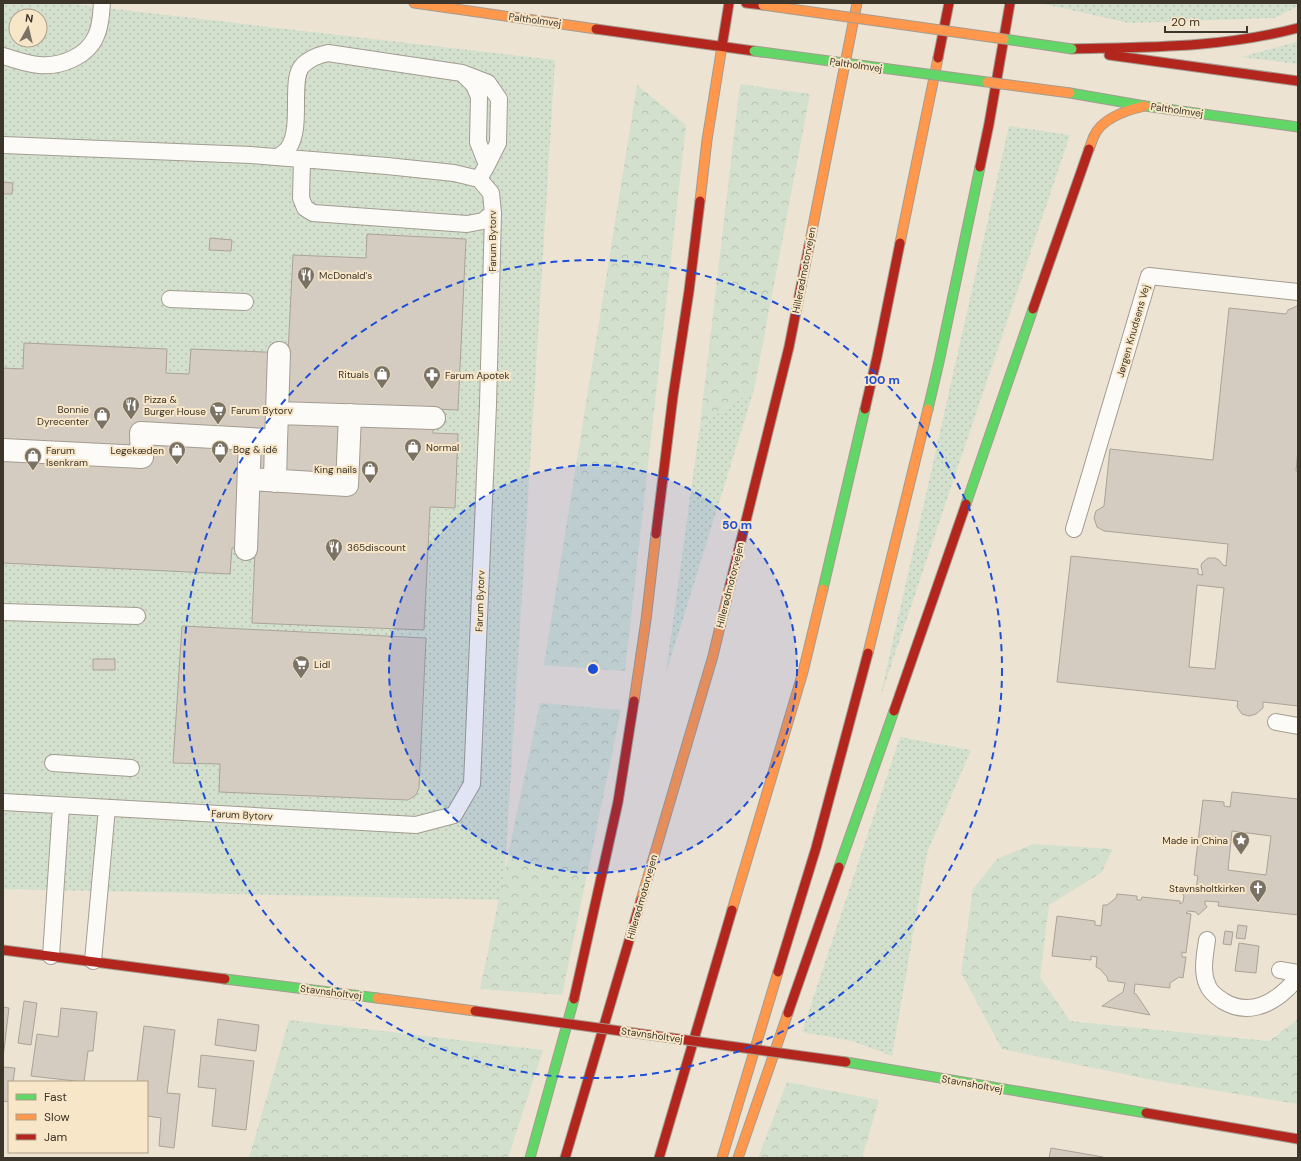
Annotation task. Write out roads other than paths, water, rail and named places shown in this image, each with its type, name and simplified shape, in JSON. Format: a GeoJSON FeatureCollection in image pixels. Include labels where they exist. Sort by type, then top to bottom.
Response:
{"type":"FeatureCollection","features":[{"type":"Feature","properties":{"kind":"main road","name":"Paltholmvej"},"geometry":{"type":"LineString","coordinates":[[414,3],[754,51],[1070,93],[1145,106],[1298,128]]}},
{"type":"Feature","properties":{"kind":"main road"},"geometry":{"type":"LineString","coordinates":[[530,1158],[579,983],[618,802],[646,620],[673,396],[689,291],[707,140],[729,3]]}},
{"type":"Feature","properties":{"kind":"main road"},"geometry":{"type":"LineString","coordinates":[[746,3],[1298,81]]}},
{"type":"Feature","properties":{"kind":"main road","name":"Hillerødmotorvejen"},"geometry":{"type":"LineString","coordinates":[[565,1158],[712,656],[788,347],[857,3]]}},
{"type":"Feature","properties":{"kind":"main road"},"geometry":{"type":"LineString","coordinates":[[659,1158],[803,672],[877,357],[949,3]]}},
{"type":"Feature","properties":{"kind":"main road"},"geometry":{"type":"LineString","coordinates":[[722,1158],[816,848],[866,663],[939,362],[989,124],[1010,3]]}},
{"type":"Feature","properties":{"kind":"main road"},"geometry":{"type":"LineString","coordinates":[[1072,49],[1204,46],[1255,39],[1298,28]]}},
{"type":"Feature","properties":{"kind":"main road"},"geometry":{"type":"LineString","coordinates":[[738,1158],[1094,135],[1105,122],[1122,112],[1145,106]]}},
{"type":"Feature","properties":{"kind":"main road","name":"Stavnsholtvej"},"geometry":{"type":"LineString","coordinates":[[3,950],[475,1011],[846,1062],[1298,1139]]}},
{"type":"Feature","properties":{"kind":"street"},"geometry":{"type":"LineString","coordinates":[[275,481],[279,352]]}},
{"type":"Feature","properties":{"kind":"street"},"geometry":{"type":"LineString","coordinates":[[277,413],[434,418]]}},
{"type":"Feature","properties":{"kind":"street"},"geometry":{"type":"LineString","coordinates":[[249,479],[348,485],[350,415]]}},
{"type":"Feature","properties":{"kind":"street"},"geometry":{"type":"LineString","coordinates":[[3,450],[142,457],[142,433],[276,441]]}},
{"type":"Feature","properties":{"kind":"street"},"geometry":{"type":"LineString","coordinates":[[246,549],[250,440]]}},
{"type":"Feature","properties":{"kind":"lane"},"geometry":{"type":"LineString","coordinates":[[3,56],[38,65],[55,65],[71,60],[84,52],[96,38],[100,23],[102,3]]}},
{"type":"Feature","properties":{"kind":"lane"},"geometry":{"type":"LineString","coordinates":[[3,145],[278,157],[454,172],[479,179],[488,165],[498,143],[499,99],[488,84],[462,73],[328,53],[314,57],[302,66],[297,79],[296,133],[289,147],[278,157]]}},
{"type":"Feature","properties":{"kind":"lane"},"geometry":{"type":"LineString","coordinates":[[302,160],[301,198],[305,208],[313,213],[467,224],[483,221],[493,213]]}},
{"type":"Feature","properties":{"kind":"lane","name":"Farum Bytorv"},"geometry":{"type":"LineString","coordinates":[[3,802],[416,825],[454,815],[472,784],[488,405],[493,213],[491,193],[479,179]]}},
{"type":"Feature","properties":{"kind":"lane","name":"Jørgen Knudsens Vej"},"geometry":{"type":"LineString","coordinates":[[1074,529],[1149,276],[1298,292]]}},
{"type":"Feature","properties":{"kind":"lane"},"geometry":{"type":"LineString","coordinates":[[170,299],[245,302]]}},
{"type":"Feature","properties":{"kind":"lane"},"geometry":{"type":"LineString","coordinates":[[3,612],[136,616]]}},
{"type":"Feature","properties":{"kind":"lane"},"geometry":{"type":"LineString","coordinates":[[1276,722],[1298,726]]}},
{"type":"Feature","properties":{"kind":"lane"},"geometry":{"type":"LineString","coordinates":[[53,763],[131,768]]}},
{"type":"Feature","properties":{"kind":"lane"},"geometry":{"type":"LineString","coordinates":[[51,956],[61,806]]}},
{"type":"Feature","properties":{"kind":"lane"},"geometry":{"type":"LineString","coordinates":[[93,961],[107,808]]}},
{"type":"Feature","properties":{"kind":"lane"},"geometry":{"type":"LineString","coordinates":[[1207,940],[1204,975],[1208,987],[1217,997],[1228,1004],[1240,1008],[1253,1008],[1266,1003],[1288,988],[1298,973],[1280,970]]}},
{"type":"Feature","properties":{"kind":"place","name":"McDonald's"},"geometry":{"type":"Point","coordinates":[306,290]}},
{"type":"Feature","properties":{"kind":"place","name":"Rituals"},"geometry":{"type":"Point","coordinates":[382,389]}},
{"type":"Feature","properties":{"kind":"place","name":"Farum Apotek"},"geometry":{"type":"Point","coordinates":[432,390]}},
{"type":"Feature","properties":{"kind":"place","name":"Pizza & Burger House"},"geometry":{"type":"Point","coordinates":[131,420]}},
{"type":"Feature","properties":{"kind":"place","name":"Farum Bytorv"},"geometry":{"type":"Point","coordinates":[218,425]}},
{"type":"Feature","properties":{"kind":"place","name":"Bonnie Dyrecenter"},"geometry":{"type":"Point","coordinates":[102,430]}},
{"type":"Feature","properties":{"kind":"place","name":"Normal"},"geometry":{"type":"Point","coordinates":[413,462]}},
{"type":"Feature","properties":{"kind":"place","name":"Bog & idé"},"geometry":{"type":"Point","coordinates":[220,464]}},
{"type":"Feature","properties":{"kind":"place","name":"Legekæden"},"geometry":{"type":"Point","coordinates":[177,465]}},
{"type":"Feature","properties":{"kind":"place","name":"Farum Isenkram"},"geometry":{"type":"Point","coordinates":[33,471]}},
{"type":"Feature","properties":{"kind":"place","name":"King nails"},"geometry":{"type":"Point","coordinates":[370,484]}},
{"type":"Feature","properties":{"kind":"place","name":"365discount"},"geometry":{"type":"Point","coordinates":[334,562]}},
{"type":"Feature","properties":{"kind":"place","name":"Lidl"},"geometry":{"type":"Point","coordinates":[301,679]}},
{"type":"Feature","properties":{"kind":"place","name":"Made in China"},"geometry":{"type":"Point","coordinates":[1241,855]}},
{"type":"Feature","properties":{"kind":"place","name":"Stavnsholtkirken"},"geometry":{"type":"Point","coordinates":[1258,903]}}]}
